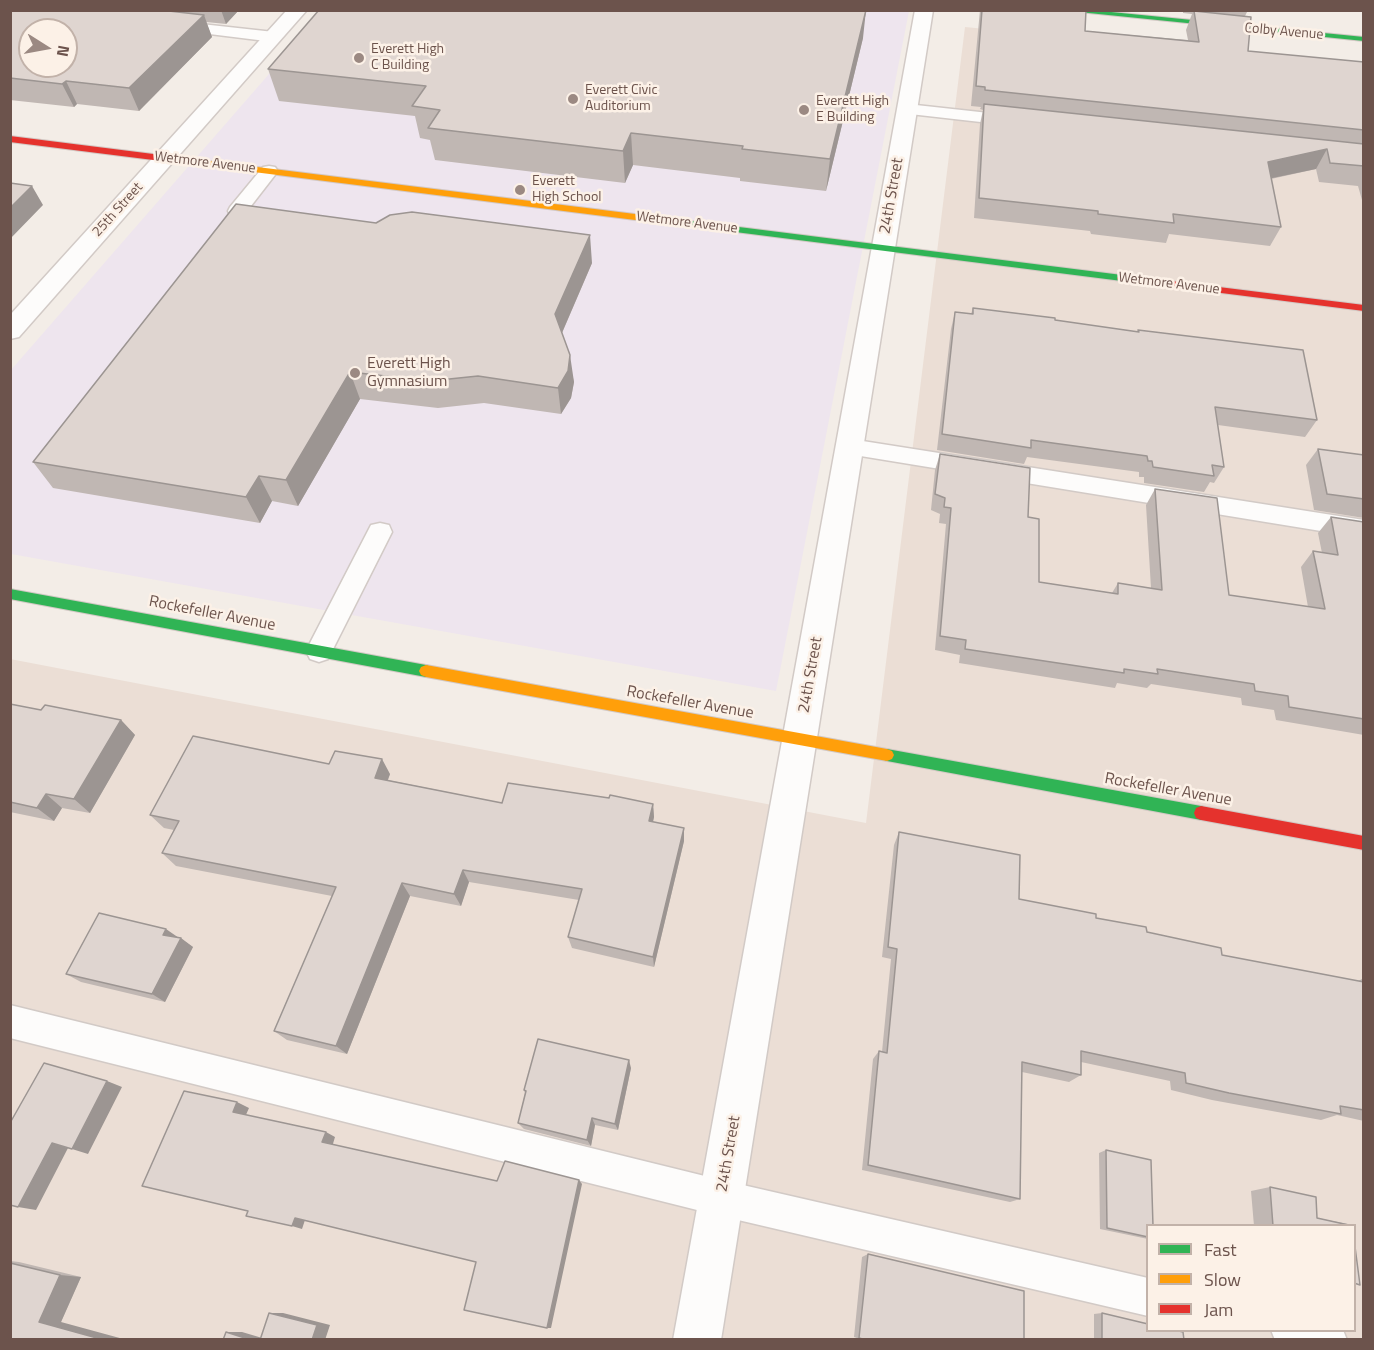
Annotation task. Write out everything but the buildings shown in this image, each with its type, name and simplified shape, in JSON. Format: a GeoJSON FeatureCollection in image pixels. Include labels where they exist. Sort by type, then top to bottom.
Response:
{"type":"FeatureCollection","features":[{"type":"Feature","properties":{"kind":"street","name":"25th Street"},"geometry":{"type":"LineString","coordinates":[[13,326],[298,10]]}},
{"type":"Feature","properties":{"kind":"street","name":"24th Street"},"geometry":{"type":"LineString","coordinates":[[697,1340],[924,10]]}},
{"type":"Feature","properties":{"kind":"street","name":"Colby Avenue"},"geometry":{"type":"LineString","coordinates":[[1062,10],[1364,39]]}},
{"type":"Feature","properties":{"kind":"street","name":"Wetmore Avenue"},"geometry":{"type":"LineString","coordinates":[[10,138],[1364,308]]}},
{"type":"Feature","properties":{"kind":"street","name":"Rockefeller Avenue"},"geometry":{"type":"LineString","coordinates":[[10,594],[1364,843]]}},
{"type":"Feature","properties":{"kind":"lane"},"geometry":{"type":"LineString","coordinates":[[154,24],[274,37]]}},
{"type":"Feature","properties":{"kind":"lane"},"geometry":{"type":"LineString","coordinates":[[907,109],[1034,122]]}},
{"type":"Feature","properties":{"kind":"lane"},"geometry":{"type":"LineString","coordinates":[[237,211],[269,171]]}},
{"type":"Feature","properties":{"kind":"lane"},"geometry":{"type":"LineString","coordinates":[[850,447],[1364,529]]}},
{"type":"Feature","properties":{"kind":"lane"},"geometry":{"type":"LineString","coordinates":[[319,651],[380,532]]}},
{"type":"Feature","properties":{"kind":"lane"},"geometry":{"type":"LineString","coordinates":[[10,1021],[721,1198],[1146,1297]]}},
{"type":"Feature","properties":{"kind":"lane"},"geometry":{"type":"LineString","coordinates":[[1298,1332],[1328,1340]]}},
{"type":"Feature","properties":{"kind":"shaded area","name":"Everett High School"},"geometry":{"type":"Polygon","coordinates":[[[324,11],[909,11],[776,691],[11,554],[11,370],[324,11]]]}},
{"type":"Feature","properties":{"kind":"shaded area"},"geometry":{"type":"Polygon","coordinates":[[[965,27],[1363,66],[1363,1339],[11,1339],[10,659],[866,823],[965,27]]]}},
{"type":"Feature","properties":{"kind":"traffic: fast"},"geometry":{"type":"LineString","coordinates":[[1062,10],[1364,39]]}},
{"type":"Feature","properties":{"kind":"traffic: fast"},"geometry":{"type":"LineString","coordinates":[[683,223],[1122,278]]}},
{"type":"Feature","properties":{"kind":"traffic: fast"},"geometry":{"type":"LineString","coordinates":[[10,594],[426,671]]}},
{"type":"Feature","properties":{"kind":"traffic: fast"},"geometry":{"type":"LineString","coordinates":[[887,755],[1201,813]]}},
{"type":"Feature","properties":{"kind":"traffic: slow"},"geometry":{"type":"LineString","coordinates":[[201,163],[683,223]]}},
{"type":"Feature","properties":{"kind":"traffic: slow"},"geometry":{"type":"LineString","coordinates":[[426,671],[887,755]]}},
{"type":"Feature","properties":{"kind":"traffic: jam"},"geometry":{"type":"LineString","coordinates":[[10,139],[201,163]]}},
{"type":"Feature","properties":{"kind":"traffic: jam"},"geometry":{"type":"LineString","coordinates":[[1122,278],[1364,308]]}},
{"type":"Feature","properties":{"kind":"traffic: jam"},"geometry":{"type":"LineString","coordinates":[[1201,813],[1364,843]]}},
{"type":"Feature","properties":{"kind":"place","name":"Everett High C Building"},"geometry":{"type":"Point","coordinates":[359,58]}},
{"type":"Feature","properties":{"kind":"place","name":"Everett Civic Auditorium"},"geometry":{"type":"Point","coordinates":[573,99]}},
{"type":"Feature","properties":{"kind":"place","name":"Everett High E Building"},"geometry":{"type":"Point","coordinates":[804,110]}},
{"type":"Feature","properties":{"kind":"place","name":"Everett High School"},"geometry":{"type":"Point","coordinates":[520,190]}},
{"type":"Feature","properties":{"kind":"place","name":"Everett High Gymnasium"},"geometry":{"type":"Point","coordinates":[355,373]}}]}
